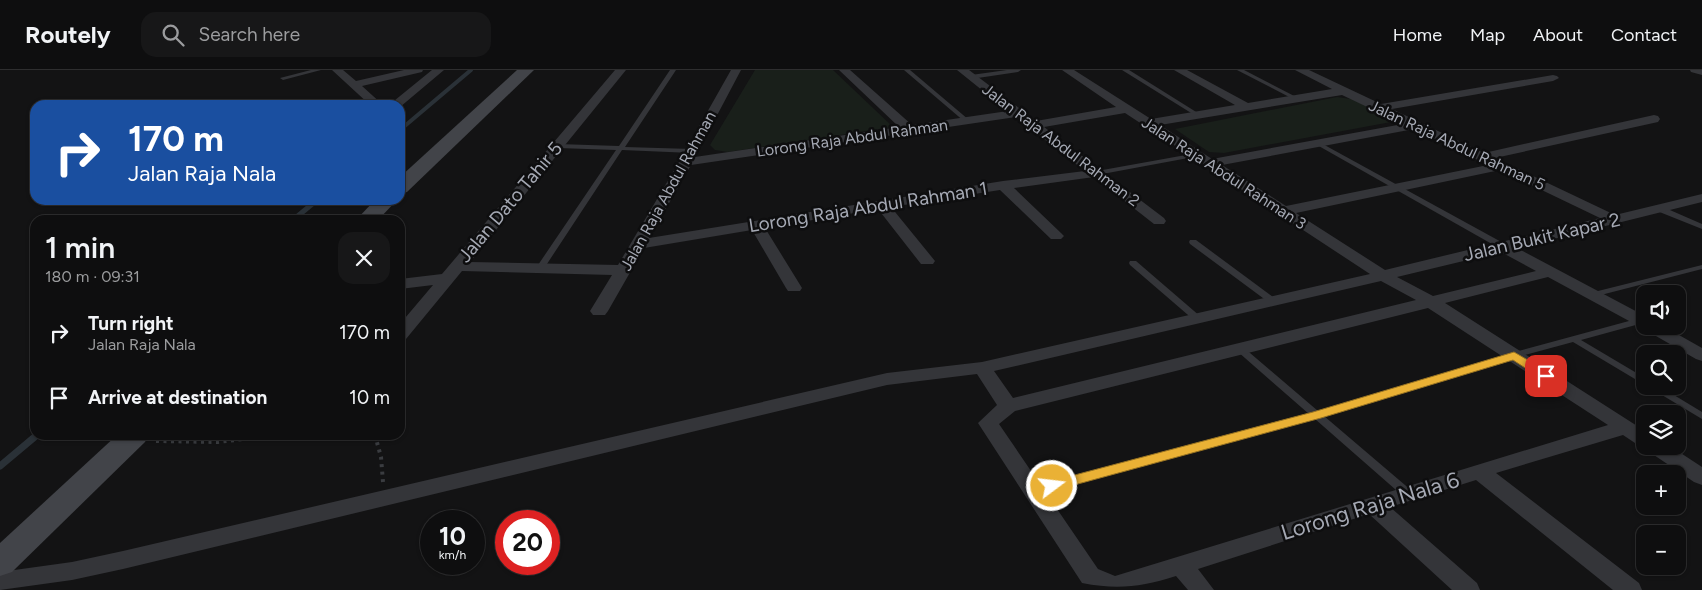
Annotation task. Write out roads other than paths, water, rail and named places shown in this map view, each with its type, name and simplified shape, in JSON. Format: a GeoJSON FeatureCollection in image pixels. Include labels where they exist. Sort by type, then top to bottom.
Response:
{"type":"FeatureCollection","features":[{"type":"Feature","properties":{"kind":"street"},"geometry":{"type":"LineString","coordinates":[[337,70],[371,100]]}},
{"type":"Feature","properties":{"kind":"street"},"geometry":{"type":"LineString","coordinates":[[353,85],[414,70]]}},
{"type":"Feature","properties":{"kind":"street"},"geometry":{"type":"LineString","coordinates":[[401,100],[439,70]]}},
{"type":"Feature","properties":{"kind":"street"},"geometry":{"type":"LineString","coordinates":[[405,183],[526,70]]}},
{"type":"Feature","properties":{"kind":"street","name":"Jalan Dato Tahir 5"},"geometry":{"type":"LineString","coordinates":[[405,329],[621,70]]}},
{"type":"Feature","properties":{"kind":"street","name":"Jalan Raja Abdul Rahman"},"geometry":{"type":"LineString","coordinates":[[599,311],[689,156],[736,70]]}},
{"type":"Feature","properties":{"kind":"street"},"geometry":{"type":"LineString","coordinates":[[844,70],[909,129]]}},
{"type":"Feature","properties":{"kind":"street","name":"Jalan Raja Abdul Rahman 3"},"geometry":{"type":"LineString","coordinates":[[1067,70],[1382,275],[1432,302],[1636,434]]}},
{"type":"Feature","properties":{"kind":"street"},"geometry":{"type":"LineString","coordinates":[[1179,70],[1247,107]]}},
{"type":"Feature","properties":{"kind":"street","name":"Jalan Raja Abdul Rahman 5"},"geometry":{"type":"LineString","coordinates":[[1300,70],[1615,220]]}},
{"type":"Feature","properties":{"kind":"street"},"geometry":{"type":"LineString","coordinates":[[1695,70],[1702,72]]}},
{"type":"Feature","properties":{"kind":"street","name":"Jalan Raja Abdul Rahman 2"},"geometry":{"type":"LineString","coordinates":[[967,74],[1159,221]]}},
{"type":"Feature","properties":{"kind":"street"},"geometry":{"type":"LineString","coordinates":[[1380,108],[1552,78]]}},
{"type":"Feature","properties":{"kind":"street"},"geometry":{"type":"LineString","coordinates":[[1149,123],[1343,91]]}},
{"type":"Feature","properties":{"kind":"street"},"geometry":{"type":"LineString","coordinates":[[1032,124],[1127,109]]}},
{"type":"Feature","properties":{"kind":"street","name":"Lorong Raja Abdul Rahman"},"geometry":{"type":"LineString","coordinates":[[689,156],[909,129],[1019,113]]}},
{"type":"Feature","properties":{"kind":"street"},"geometry":{"type":"LineString","coordinates":[[1482,157],[1654,119]]}},
{"type":"Feature","properties":{"kind":"street"},"geometry":{"type":"LineString","coordinates":[[1210,163],[1416,125]]}},
{"type":"Feature","properties":{"kind":"street"},"geometry":{"type":"LineString","coordinates":[[1283,211],[1502,166]]}},
{"type":"Feature","properties":{"kind":"street","name":"Lorong Raja Abdul Rahman 1"},"geometry":{"type":"LineString","coordinates":[[638,244],[1004,185],[1098,173]]}},
{"type":"Feature","properties":{"kind":"street"},"geometry":{"type":"LineString","coordinates":[[1004,185],[1056,236]]}},
{"type":"Feature","properties":{"kind":"street","name":"Jalan Bukit Kapar 2"},"geometry":{"type":"LineString","coordinates":[[0,582],[81,569],[887,379],[982,368],[1274,302],[1702,198]]}},
{"type":"Feature","properties":{"kind":"street"},"geometry":{"type":"LineString","coordinates":[[371,215],[382,205]]}},
{"type":"Feature","properties":{"kind":"street"},"geometry":{"type":"LineString","coordinates":[[882,205],[927,261]]}},
{"type":"Feature","properties":{"kind":"street"},"geometry":{"type":"LineString","coordinates":[[756,225],[794,288]]}},
{"type":"Feature","properties":{"kind":"street"},"geometry":{"type":"LineString","coordinates":[[1502,246],[1636,318]]}},
{"type":"Feature","properties":{"kind":"street"},"geometry":{"type":"LineString","coordinates":[[405,283],[453,272],[540,268],[624,270]]}},
{"type":"Feature","properties":{"kind":"street"},"geometry":{"type":"LineString","coordinates":[[1033,491],[988,423],[1008,406],[1550,272]]}},
{"type":"Feature","properties":{"kind":"street"},"geometry":{"type":"LineString","coordinates":[[1669,335],[1698,349]]}},
{"type":"Feature","properties":{"kind":"street"},"geometry":{"type":"LineString","coordinates":[[982,368],[1008,406]]}},
{"type":"Feature","properties":{"kind":"street","name":"Lorong Raja Nala 6"},"geometry":{"type":"LineString","coordinates":[[1033,491],[1090,576],[1114,586],[1479,471],[1626,427]]}},
{"type":"Feature","properties":{"kind":"street"},"geometry":{"type":"LineString","coordinates":[[0,563],[130,440]]}},
{"type":"Feature","properties":{"kind":"street"},"geometry":{"type":"LineString","coordinates":[[1669,455],[1702,477]]}},
{"type":"Feature","properties":{"kind":"street"},"geometry":{"type":"LineString","coordinates":[[1479,471],[1630,590]]}},
{"type":"Feature","properties":{"kind":"street"},"geometry":{"type":"LineString","coordinates":[[1373,505],[1468,590]]}},
{"type":"Feature","properties":{"kind":"street"},"geometry":{"type":"LineString","coordinates":[[1181,565],[1202,590]]}},
{"type":"Feature","properties":{"kind":"lane"},"geometry":{"type":"LineString","coordinates":[[283,78],[318,70]]}},
{"type":"Feature","properties":{"kind":"lane"},"geometry":{"type":"LineString","coordinates":[[540,268],[673,70]]}},
{"type":"Feature","properties":{"kind":"lane"},"geometry":{"type":"LineString","coordinates":[[907,70],[968,121]]}},
{"type":"Feature","properties":{"kind":"lane"},"geometry":{"type":"LineString","coordinates":[[967,74],[1018,70]]}},
{"type":"Feature","properties":{"kind":"lane"},"geometry":{"type":"LineString","coordinates":[[1125,70],[1198,115]]}},
{"type":"Feature","properties":{"kind":"lane"},"geometry":{"type":"LineString","coordinates":[[1240,70],[1297,99]]}},
{"type":"Feature","properties":{"kind":"lane"},"geometry":{"type":"LineString","coordinates":[[1319,144],[1502,246]]}},
{"type":"Feature","properties":{"kind":"lane"},"geometry":{"type":"LineString","coordinates":[[558,146],[619,148],[689,156]]}},
{"type":"Feature","properties":{"kind":"lane"},"geometry":{"type":"LineString","coordinates":[[1098,173],[1197,155]]}},
{"type":"Feature","properties":{"kind":"lane"},"geometry":{"type":"LineString","coordinates":[[1660,209],[1702,227]]}},
{"type":"Feature","properties":{"kind":"lane"},"geometry":{"type":"LineString","coordinates":[[1193,242],[1274,302]]}},
{"type":"Feature","properties":{"kind":"lane"},"geometry":{"type":"LineString","coordinates":[[1133,263],[1198,319]]}},
{"type":"Feature","properties":{"kind":"lane"},"geometry":{"type":"LineString","coordinates":[[1593,295],[1702,268]]}},
{"type":"Feature","properties":{"kind":"lane"},"geometry":{"type":"LineString","coordinates":[[1033,491],[1317,415],[1514,355],[1636,325]]}},
{"type":"Feature","properties":{"kind":"lane"},"geometry":{"type":"LineString","coordinates":[[1574,339],[1636,377]]}},
{"type":"Feature","properties":{"kind":"lane"},"geometry":{"type":"LineString","coordinates":[[1240,349],[1408,494]]}},
{"type":"Feature","properties":{"kind":"lane"},"geometry":{"type":"LineString","coordinates":[[1667,395],[1702,416]]}},
{"type":"Feature","properties":{"kind":"waterway"},"geometry":{"type":"LineString","coordinates":[[405,126],[471,70]]}},
{"type":"Feature","properties":{"kind":"waterway"},"geometry":{"type":"LineString","coordinates":[[299,215],[311,205]]}},
{"type":"Feature","properties":{"kind":"waterway"},"geometry":{"type":"LineString","coordinates":[[0,466],[31,440]]}}]}
